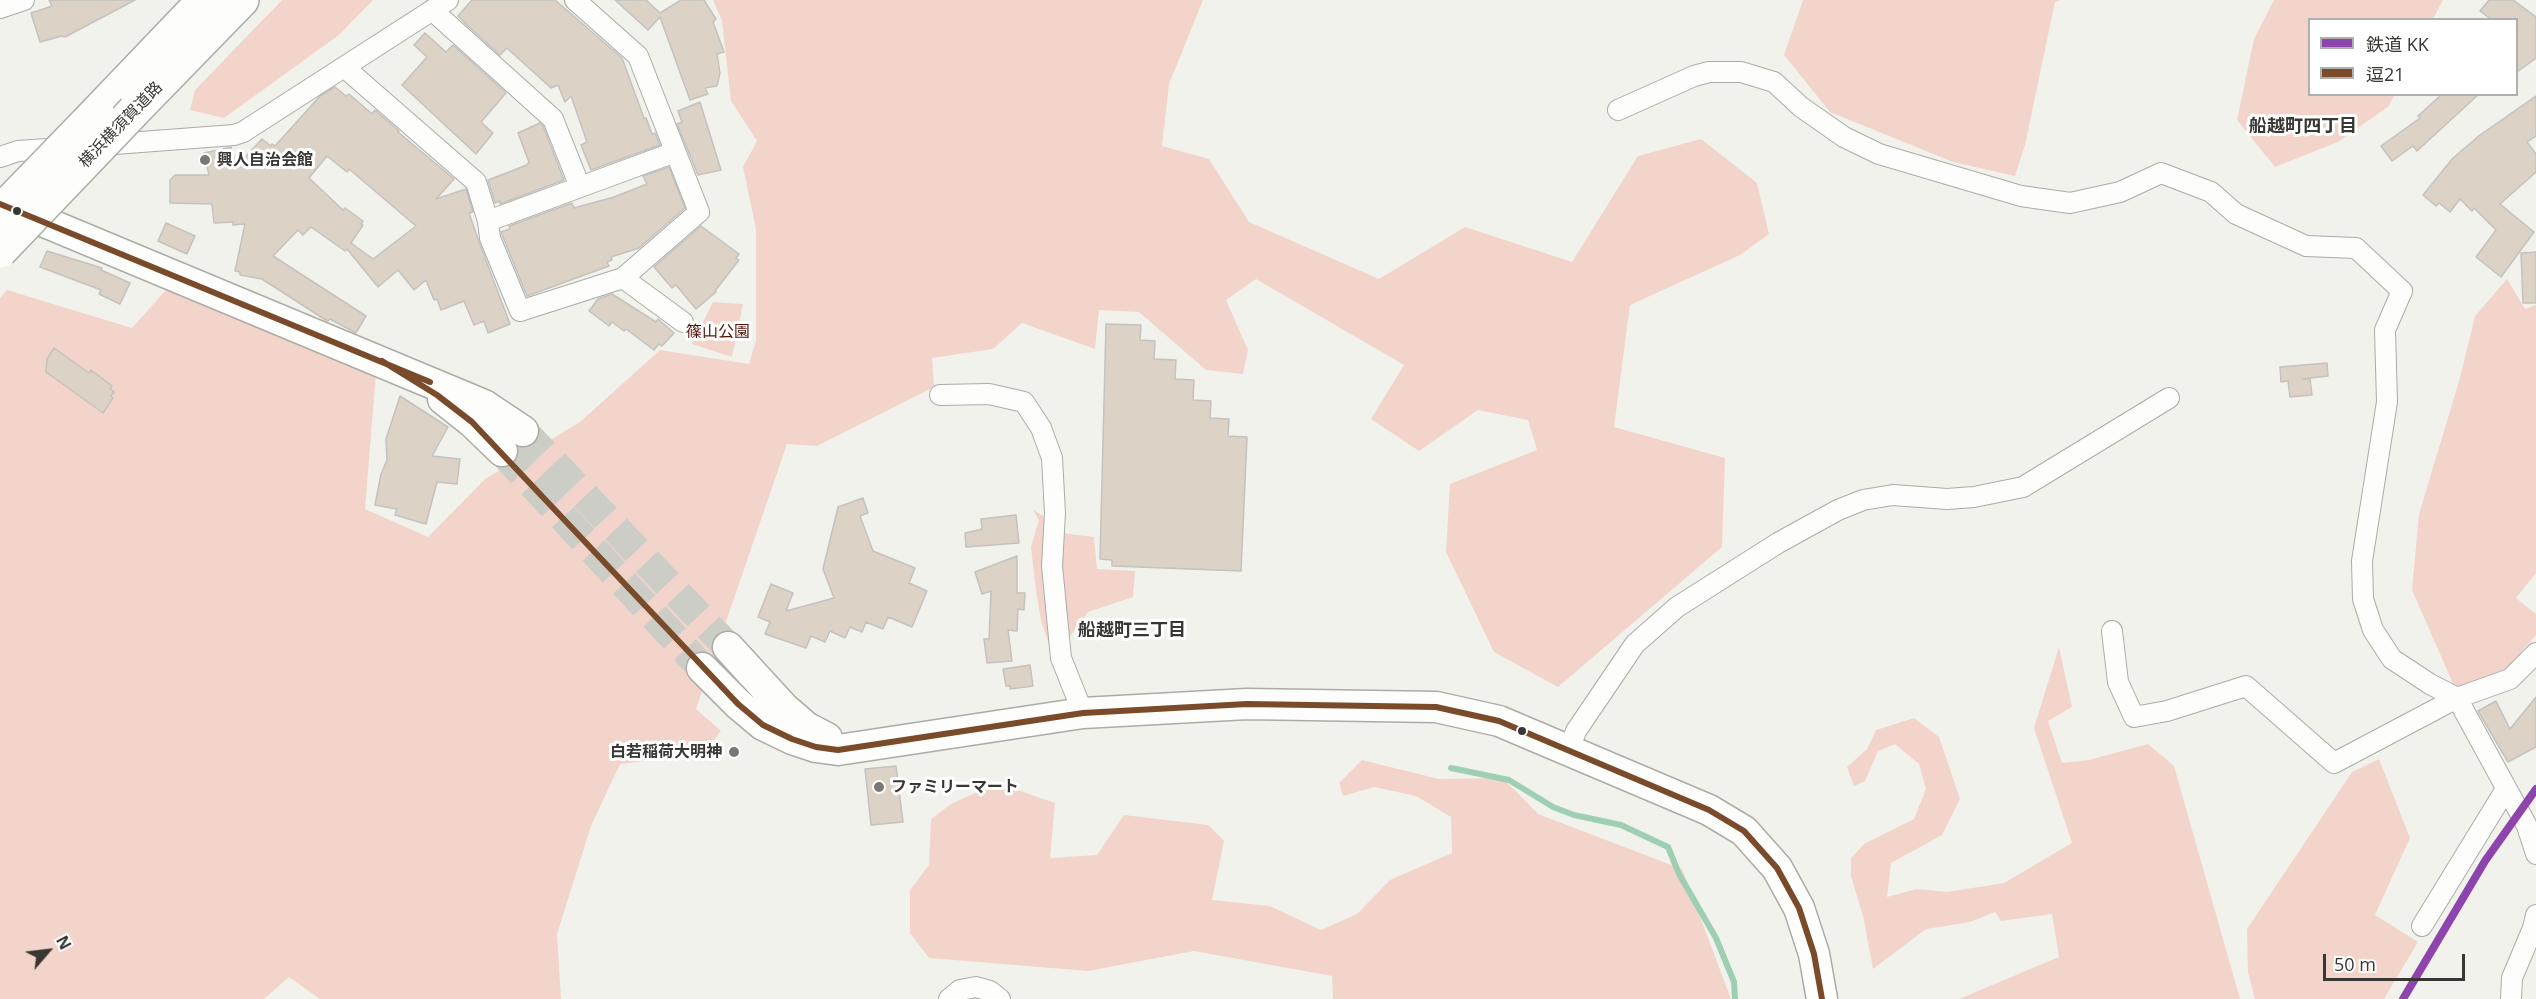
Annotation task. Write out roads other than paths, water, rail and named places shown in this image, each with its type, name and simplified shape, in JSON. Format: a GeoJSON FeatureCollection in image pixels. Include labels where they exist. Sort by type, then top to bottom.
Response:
{"type":"FeatureCollection","features":[{"type":"Feature","properties":{"kind":"highway","name":"横浜横須賀道路"},"geometry":{"type":"LineString","coordinates":[[0,212],[204,0]]}},
{"type":"Feature","properties":{"kind":"highway","name":"横浜横須賀道路"},"geometry":{"type":"LineString","coordinates":[[0,251],[242,0]]}},
{"type":"Feature","properties":{"kind":"main road"},"geometry":{"type":"LineString","coordinates":[[0,204],[484,405],[523,431]]}},
{"type":"Feature","properties":{"kind":"main road"},"geometry":{"type":"LineString","coordinates":[[382,361],[446,402],[472,422],[502,451]]}},
{"type":"Feature","properties":{"kind":"main road"},"geometry":{"type":"LineString","coordinates":[[728,647],[783,707],[806,727],[825,737],[858,748]]}},
{"type":"Feature","properties":{"kind":"main road"},"geometry":{"type":"LineString","coordinates":[[702,668],[763,725],[792,739],[816,747],[838,750],[1083,713],[1247,704],[1436,707],[1499,721],[1708,810],[1744,831],[1777,868],[1799,908],[1814,954],[1822,999]]}},
{"type":"Feature","properties":{"kind":"street"},"geometry":{"type":"LineString","coordinates":[[0,8],[24,0]]}},
{"type":"Feature","properties":{"kind":"street"},"geometry":{"type":"LineString","coordinates":[[344,67],[476,182],[488,221],[490,238],[520,310],[623,278],[699,212],[638,56],[575,0]]}},
{"type":"Feature","properties":{"kind":"street"},"geometry":{"type":"LineString","coordinates":[[0,157],[18,151],[234,135],[243,132],[440,5],[553,119],[580,187]]}},
{"type":"Feature","properties":{"kind":"street"},"geometry":{"type":"LineString","coordinates":[[1618,110],[1694,76],[1709,72],[1741,72],[1774,82],[1801,107],[1844,137],[1880,154],[2021,196],[2070,203],[2120,192],[2161,173],[2211,192],[2236,214],[2306,246],[2356,248],[2402,291],[2385,330],[2386,402],[2362,561],[2363,599],[2373,630],[2392,659],[2430,684],[2457,698],[2527,826],[2536,854]]}},
{"type":"Feature","properties":{"kind":"street"},"geometry":{"type":"LineString","coordinates":[[488,221],[675,152]]}},
{"type":"Feature","properties":{"kind":"street"},"geometry":{"type":"LineString","coordinates":[[623,278],[684,322]]}},
{"type":"Feature","properties":{"kind":"street"},"geometry":{"type":"LineString","coordinates":[[940,395],[989,394],[1024,402],[1041,428],[1052,458],[1054,513],[1052,566],[1062,658],[1083,713]]}},
{"type":"Feature","properties":{"kind":"street"},"geometry":{"type":"LineString","coordinates":[[1569,750],[1575,731],[1635,644],[1677,607],[1778,543],[1838,510],[1863,500],[1893,495],[1947,499],[1974,497],[2023,487],[2169,398]]}},
{"type":"Feature","properties":{"kind":"street"},"geometry":{"type":"LineString","coordinates":[[2112,631],[2118,682],[2134,717],[2168,711],[2246,686],[2334,763],[2457,698],[2510,679],[2536,653]]}},
{"type":"Feature","properties":{"kind":"street"},"geometry":{"type":"LineString","coordinates":[[2422,926],[2506,789]]}},
{"type":"Feature","properties":{"kind":"street"},"geometry":{"type":"LineString","coordinates":[[2511,999],[2512,978],[2533,928],[2536,915]]}},
{"type":"Feature","properties":{"kind":"street"},"geometry":{"type":"LineString","coordinates":[[949,999],[960,990],[976,987],[990,991],[1000,999]]}},
{"type":"Feature","properties":{"kind":"waterway"},"geometry":{"type":"LineString","coordinates":[[1451,768],[1509,780],[1553,807],[1574,815],[1621,825],[1668,847],[1679,874],[1716,938],[1734,982],[1735,999]]}},
{"type":"Feature","properties":{"kind":"tunnel"},"geometry":{"type":"LineString","coordinates":[[523,431],[728,647]]}},
{"type":"Feature","properties":{"kind":"tunnel"},"geometry":{"type":"LineString","coordinates":[[502,451],[702,668]]}},
{"type":"Feature","properties":{"kind":"rail line","name":"KK"},"geometry":{"type":"LineString","coordinates":[[2403,999],[2485,861],[2536,789]]}},
{"type":"Feature","properties":{"kind":"place","name":"興人自治会館"},"geometry":{"type":"Point","coordinates":[205,160]}},
{"type":"Feature","properties":{"kind":"place","name":"白若稲荷大明神"},"geometry":{"type":"Point","coordinates":[734,752]}},
{"type":"Feature","properties":{"kind":"place","name":"ファミリーマート"},"geometry":{"type":"Point","coordinates":[879,787]}},
{"type":"Feature","properties":{"kind":"district","name":"船越町四丁目"},"geometry":{"type":"Point","coordinates":[2303,127]}},
{"type":"Feature","properties":{"kind":"district","name":"船越町三丁目"},"geometry":{"type":"Point","coordinates":[1132,631]}},
{"type":"Feature","properties":{"kind":"park label","name":"篠山公園"},"geometry":{"type":"Point","coordinates":[718,332]}}]}
